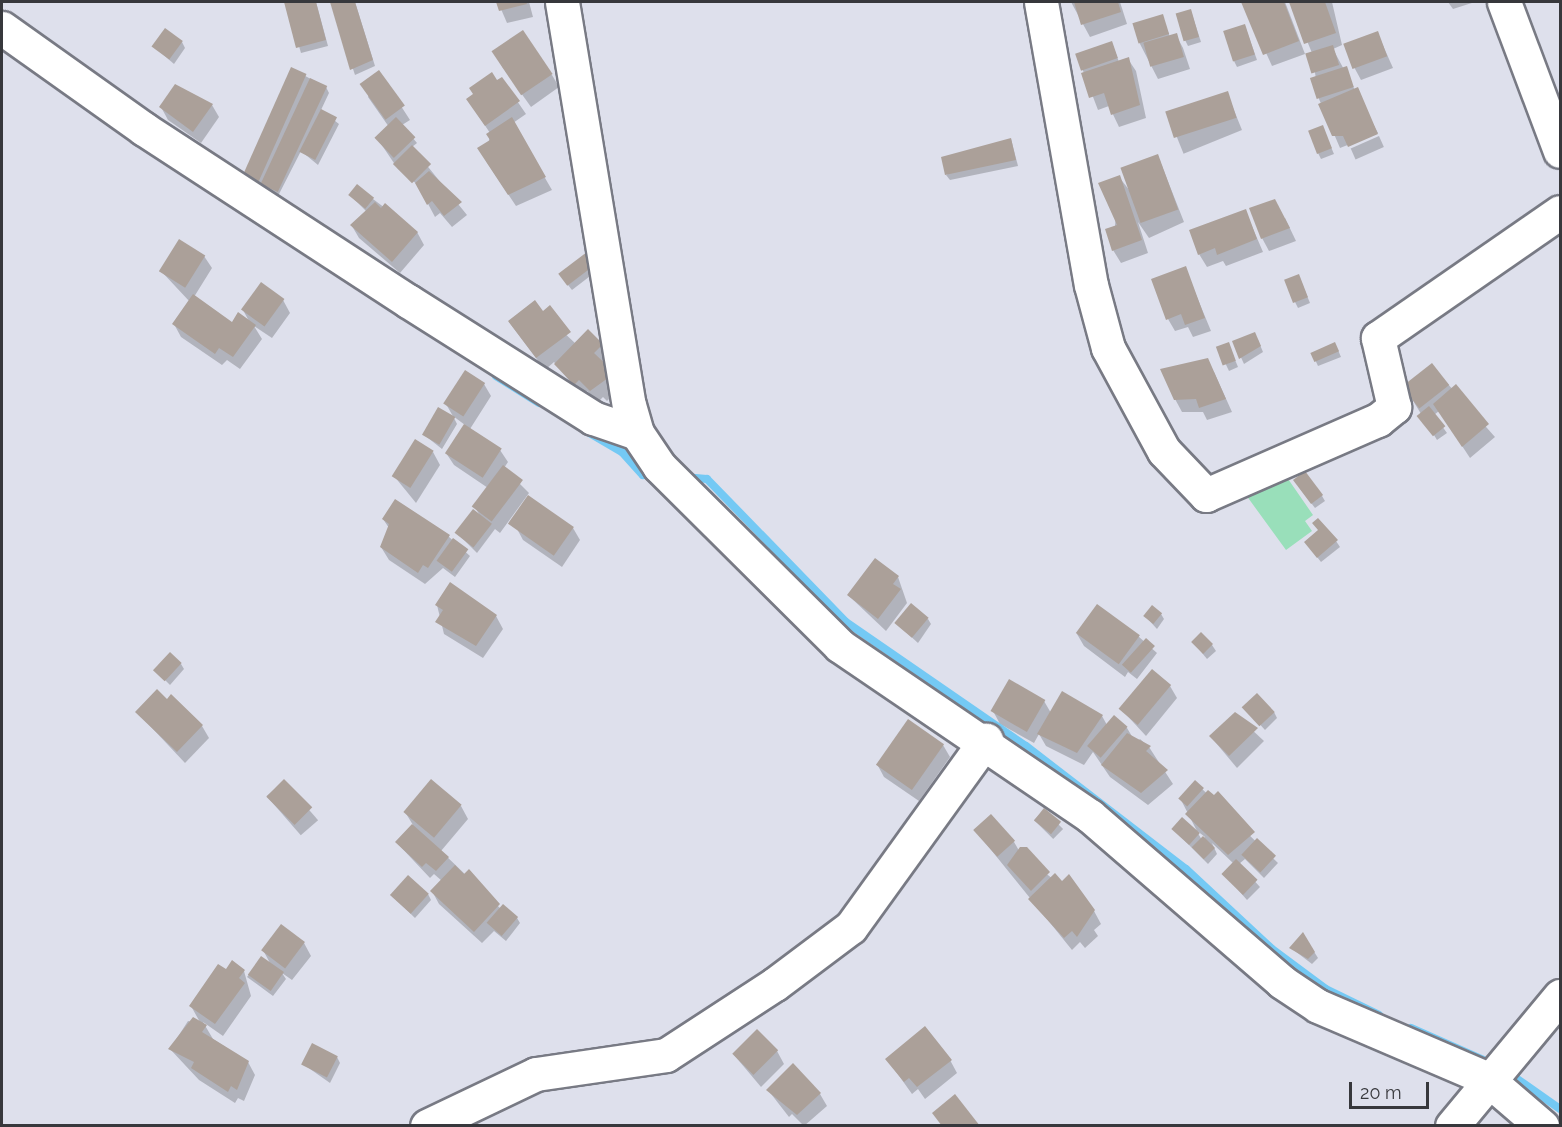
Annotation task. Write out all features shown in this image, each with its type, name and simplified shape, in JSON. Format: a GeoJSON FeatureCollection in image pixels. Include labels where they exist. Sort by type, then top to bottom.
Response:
{"type":"FeatureCollection","features":[{"type":"Feature","properties":{"kind":"street"},"geometry":{"type":"LineString","coordinates":[[562,2],[636,433],[659,466],[840,646],[986,740],[1090,816],[1242,950],[1309,1000],[1486,1078],[1542,1125]]}},
{"type":"Feature","properties":{"kind":"street"},"geometry":{"type":"LineString","coordinates":[[1041,2],[1091,285],[1108,348],[1164,451],[1206,495],[1378,420],[1394,407],[1378,338],[1560,212]]}},
{"type":"Feature","properties":{"kind":"street"},"geometry":{"type":"LineString","coordinates":[[1504,2],[1560,151]]}},
{"type":"Feature","properties":{"kind":"street"},"geometry":{"type":"LineString","coordinates":[[2,27],[144,129],[408,301],[593,418],[636,433]]}},
{"type":"Feature","properties":{"kind":"street"},"geometry":{"type":"LineString","coordinates":[[427,1125],[536,1074],[666,1055],[775,984],[852,927],[986,740]]}},
{"type":"Feature","properties":{"kind":"street"},"geometry":{"type":"LineString","coordinates":[[1452,1125],[1486,1078],[1560,996]]}},
{"type":"Feature","properties":{"kind":"green space"},"geometry":{"type":"Polygon","coordinates":[[[1286,476],[1313,515],[1305,521],[1312,531],[1286,550],[1246,495],[1286,476]]]}},
{"type":"Feature","properties":{"kind":"building"},"geometry":{"type":"Polygon","coordinates":[[[284,2],[316,2],[326,40],[296,48],[284,2]]]}},
{"type":"Feature","properties":{"kind":"building"},"geometry":{"type":"Polygon","coordinates":[[[330,2],[355,2],[373,60],[350,70],[330,2]]]}},
{"type":"Feature","properties":{"kind":"building"},"geometry":{"type":"Polygon","coordinates":[[[496,2],[526,2],[527,4],[499,11],[496,2]]]}},
{"type":"Feature","properties":{"kind":"building"},"geometry":{"type":"Polygon","coordinates":[[[1074,2],[1118,2],[1121,12],[1081,25],[1074,2]]]}},
{"type":"Feature","properties":{"kind":"building"},"geometry":{"type":"Polygon","coordinates":[[[1241,2],[1284,2],[1299,41],[1263,55],[1241,2]]]}},
{"type":"Feature","properties":{"kind":"building"},"geometry":{"type":"Polygon","coordinates":[[[1289,2],[1325,2],[1336,33],[1304,44],[1289,2]]]}},
{"type":"Feature","properties":{"kind":"building"},"geometry":{"type":"Polygon","coordinates":[[[1191,9],[1199,37],[1184,41],[1176,13],[1191,9]]]}},
{"type":"Feature","properties":{"kind":"building"},"geometry":{"type":"Polygon","coordinates":[[[1163,14],[1169,34],[1139,43],[1132,23],[1163,14]]]}},
{"type":"Feature","properties":{"kind":"building"},"geometry":{"type":"Polygon","coordinates":[[[1245,24],[1255,54],[1233,62],[1223,31],[1245,24]]]}},
{"type":"Feature","properties":{"kind":"building"},"geometry":{"type":"Polygon","coordinates":[[[165,28],[183,41],[169,60],[151,47],[165,28]]]}},
{"type":"Feature","properties":{"kind":"building"},"geometry":{"type":"Polygon","coordinates":[[[523,30],[553,74],[521,95],[491,51],[523,30]]]}},
{"type":"Feature","properties":{"kind":"building"},"geometry":{"type":"Polygon","coordinates":[[[1378,31],[1387,56],[1352,69],[1343,44],[1378,31]]]}},
{"type":"Feature","properties":{"kind":"building"},"geometry":{"type":"Polygon","coordinates":[[[1177,33],[1184,57],[1150,67],[1143,43],[1177,33]]]}},
{"type":"Feature","properties":{"kind":"building"},"geometry":{"type":"Polygon","coordinates":[[[1112,41],[1118,58],[1081,71],[1075,54],[1112,41]]]}},
{"type":"Feature","properties":{"kind":"building"},"geometry":{"type":"Polygon","coordinates":[[[1333,45],[1339,65],[1311,74],[1305,53],[1333,45]]]}},
{"type":"Feature","properties":{"kind":"building"},"geometry":{"type":"Polygon","coordinates":[[[1129,57],[1140,105],[1111,115],[1104,93],[1089,98],[1081,73],[1129,57]]]}},
{"type":"Feature","properties":{"kind":"building"},"geometry":{"type":"Polygon","coordinates":[[[1347,66],[1354,87],[1317,99],[1310,78],[1347,66]]]}},
{"type":"Feature","properties":{"kind":"building"},"geometry":{"type":"Polygon","coordinates":[[[291,67],[307,74],[259,182],[243,175],[291,67]]]}},
{"type":"Feature","properties":{"kind":"building"},"geometry":{"type":"Polygon","coordinates":[[[379,70],[405,106],[385,120],[360,84],[379,70]]]}},
{"type":"Feature","properties":{"kind":"building"},"geometry":{"type":"Polygon","coordinates":[[[492,72],[497,80],[502,77],[520,101],[485,126],[466,99],[473,94],[469,88],[492,72]]]}},
{"type":"Feature","properties":{"kind":"building"},"geometry":{"type":"Polygon","coordinates":[[[310,78],[327,86],[278,192],[261,184],[310,78]]]}},
{"type":"Feature","properties":{"kind":"building"},"geometry":{"type":"Polygon","coordinates":[[[175,84],[213,104],[193,132],[159,107],[175,84]]]}},
{"type":"Feature","properties":{"kind":"building"},"geometry":{"type":"Polygon","coordinates":[[[1358,87],[1378,134],[1348,147],[1343,136],[1332,136],[1318,104],[1358,87]]]}},
{"type":"Feature","properties":{"kind":"building"},"geometry":{"type":"Polygon","coordinates":[[[1228,91],[1237,118],[1174,138],[1165,111],[1228,91]]]}},
{"type":"Feature","properties":{"kind":"building"},"geometry":{"type":"Polygon","coordinates":[[[321,109],[337,117],[315,160],[299,152],[321,109]]]}},
{"type":"Feature","properties":{"kind":"building"},"geometry":{"type":"Polygon","coordinates":[[[396,117],[415,137],[394,158],[374,138],[396,117]]]}},
{"type":"Feature","properties":{"kind":"building"},"geometry":{"type":"Polygon","coordinates":[[[512,117],[546,177],[508,195],[477,148],[490,140],[486,134],[512,117]]]}},
{"type":"Feature","properties":{"kind":"building"},"geometry":{"type":"Polygon","coordinates":[[[1323,125],[1332,148],[1317,154],[1308,131],[1323,125]]]}},
{"type":"Feature","properties":{"kind":"building"},"geometry":{"type":"Polygon","coordinates":[[[1011,138],[1016,160],[945,175],[941,157],[1011,138]]]}},
{"type":"Feature","properties":{"kind":"building"},"geometry":{"type":"Polygon","coordinates":[[[412,145],[431,164],[412,183],[393,164],[412,145]]]}},
{"type":"Feature","properties":{"kind":"building"},"geometry":{"type":"Polygon","coordinates":[[[1158,154],[1178,209],[1141,223],[1120,168],[1158,154]]]}},
{"type":"Feature","properties":{"kind":"building"},"geometry":{"type":"Polygon","coordinates":[[[429,171],[462,202],[444,216],[432,201],[427,205],[415,183],[429,171]]]}},
{"type":"Feature","properties":{"kind":"building"},"geometry":{"type":"Polygon","coordinates":[[[1120,175],[1142,240],[1112,251],[1105,229],[1117,225],[1098,183],[1120,175]]]}},
{"type":"Feature","properties":{"kind":"building"},"geometry":{"type":"Polygon","coordinates":[[[357,184],[374,198],[365,209],[348,195],[357,184]]]}},
{"type":"Feature","properties":{"kind":"building"},"geometry":{"type":"Polygon","coordinates":[[[1275,199],[1290,228],[1261,239],[1249,208],[1275,199]]]}},
{"type":"Feature","properties":{"kind":"building"},"geometry":{"type":"Polygon","coordinates":[[[375,202],[381,208],[385,203],[418,232],[392,262],[350,225],[375,202]]]}},
{"type":"Feature","properties":{"kind":"building"},"geometry":{"type":"Polygon","coordinates":[[[1246,209],[1257,239],[1217,255],[1215,248],[1198,255],[1189,230],[1246,209]]]}},
{"type":"Feature","properties":{"kind":"building"},"geometry":{"type":"Polygon","coordinates":[[[179,239],[205,255],[185,288],[159,271],[179,239]]]}},
{"type":"Feature","properties":{"kind":"building"},"geometry":{"type":"Polygon","coordinates":[[[587,252],[596,264],[567,286],[558,274],[587,252]]]}},
{"type":"Feature","properties":{"kind":"building"},"geometry":{"type":"Polygon","coordinates":[[[1186,266],[1205,318],[1185,325],[1181,314],[1166,320],[1151,279],[1186,266]]]}},
{"type":"Feature","properties":{"kind":"building"},"geometry":{"type":"Polygon","coordinates":[[[1299,274],[1308,297],[1293,303],[1284,280],[1299,274]]]}},
{"type":"Feature","properties":{"kind":"building"},"geometry":{"type":"Polygon","coordinates":[[[261,282],[284,299],[264,327],[241,310],[261,282]]]}},
{"type":"Feature","properties":{"kind":"building"},"geometry":{"type":"Polygon","coordinates":[[[193,294],[232,322],[238,312],[256,325],[233,357],[219,348],[215,354],[172,324],[193,294]]]}},
{"type":"Feature","properties":{"kind":"building"},"geometry":{"type":"Polygon","coordinates":[[[535,300],[543,311],[550,305],[571,332],[536,358],[508,321],[535,300]]]}},
{"type":"Feature","properties":{"kind":"building"},"geometry":{"type":"Polygon","coordinates":[[[588,329],[603,344],[594,353],[615,373],[590,391],[579,380],[574,385],[554,364],[588,329]]]}},
{"type":"Feature","properties":{"kind":"building"},"geometry":{"type":"Polygon","coordinates":[[[1255,332],[1261,346],[1239,359],[1232,341],[1255,332]]]}},
{"type":"Feature","properties":{"kind":"building"},"geometry":{"type":"Polygon","coordinates":[[[1229,342],[1236,361],[1223,366],[1216,347],[1229,342]]]}},
{"type":"Feature","properties":{"kind":"building"},"geometry":{"type":"Polygon","coordinates":[[[1335,342],[1339,351],[1314,362],[1310,353],[1335,342]]]}},
{"type":"Feature","properties":{"kind":"building"},"geometry":{"type":"Polygon","coordinates":[[[1208,358],[1226,399],[1199,408],[1196,399],[1174,400],[1160,369],[1208,358]]]}},
{"type":"Feature","properties":{"kind":"building"},"geometry":{"type":"Polygon","coordinates":[[[1432,363],[1449,385],[1419,408],[1402,386],[1432,363]]]}},
{"type":"Feature","properties":{"kind":"building"},"geometry":{"type":"Polygon","coordinates":[[[465,370],[485,383],[463,417],[443,404],[465,370]]]}},
{"type":"Feature","properties":{"kind":"building"},"geometry":{"type":"Polygon","coordinates":[[[1456,384],[1489,424],[1462,447],[1433,404],[1456,384]]]}},
{"type":"Feature","properties":{"kind":"building"},"geometry":{"type":"Polygon","coordinates":[[[1429,406],[1445,426],[1433,436],[1417,416],[1429,406]]]}},
{"type":"Feature","properties":{"kind":"building"},"geometry":{"type":"Polygon","coordinates":[[[438,407],[455,417],[439,445],[422,435],[438,407]]]}},
{"type":"Feature","properties":{"kind":"building"},"geometry":{"type":"Polygon","coordinates":[[[464,424],[502,449],[483,478],[445,453],[464,424]]]}},
{"type":"Feature","properties":{"kind":"building"},"geometry":{"type":"Polygon","coordinates":[[[415,439],[434,451],[410,488],[392,476],[415,439]]]}},
{"type":"Feature","properties":{"kind":"building"},"geometry":{"type":"Polygon","coordinates":[[[503,465],[523,480],[492,522],[472,507],[503,465]]]}},
{"type":"Feature","properties":{"kind":"building"},"geometry":{"type":"Polygon","coordinates":[[[1305,471],[1323,495],[1311,504],[1293,480],[1305,471]]]}},
{"type":"Feature","properties":{"kind":"building"},"geometry":{"type":"Polygon","coordinates":[[[528,495],[574,527],[554,556],[508,524],[528,495]]]}},
{"type":"Feature","properties":{"kind":"building"},"geometry":{"type":"Polygon","coordinates":[[[395,499],[450,535],[428,568],[423,565],[418,573],[380,547],[389,524],[382,519],[395,499]]]}},
{"type":"Feature","properties":{"kind":"building"},"geometry":{"type":"Polygon","coordinates":[[[473,509],[492,524],[473,547],[455,533],[473,509]]]}},
{"type":"Feature","properties":{"kind":"building"},"geometry":{"type":"Polygon","coordinates":[[[1318,518],[1338,540],[1317,558],[1304,542],[1318,530],[1312,523],[1318,518]]]}},
{"type":"Feature","properties":{"kind":"building"},"geometry":{"type":"Polygon","coordinates":[[[453,538],[468,549],[452,572],[437,561],[453,538]]]}},
{"type":"Feature","properties":{"kind":"building"},"geometry":{"type":"Polygon","coordinates":[[[875,558],[899,576],[893,584],[901,589],[878,619],[847,595],[875,558]]]}},
{"type":"Feature","properties":{"kind":"building"},"geometry":{"type":"Polygon","coordinates":[[[450,582],[497,615],[476,646],[435,622],[443,610],[435,605],[450,582]]]}},
{"type":"Feature","properties":{"kind":"building"},"geometry":{"type":"Polygon","coordinates":[[[911,603],[929,618],[912,638],[894,623],[911,603]]]}},
{"type":"Feature","properties":{"kind":"building"},"geometry":{"type":"Polygon","coordinates":[[[1097,604],[1140,635],[1119,664],[1076,633],[1097,604]]]}},
{"type":"Feature","properties":{"kind":"building"},"geometry":{"type":"Polygon","coordinates":[[[1152,605],[1162,613],[1153,624],[1143,616],[1152,605]]]}},
{"type":"Feature","properties":{"kind":"building"},"geometry":{"type":"Polygon","coordinates":[[[1201,632],[1213,644],[1203,654],[1191,642],[1201,632]]]}},
{"type":"Feature","properties":{"kind":"building"},"geometry":{"type":"Polygon","coordinates":[[[1146,638],[1155,646],[1131,673],[1122,665],[1146,638]]]}},
{"type":"Feature","properties":{"kind":"building"},"geometry":{"type":"Polygon","coordinates":[[[170,652],[182,663],[165,681],[153,670],[170,652]]]}},
{"type":"Feature","properties":{"kind":"building"},"geometry":{"type":"Polygon","coordinates":[[[1152,669],[1171,685],[1138,725],[1119,709],[1152,669]]]}},
{"type":"Feature","properties":{"kind":"building"},"geometry":{"type":"Polygon","coordinates":[[[1009,679],[1045,700],[1027,732],[990,711],[1009,679]]]}},
{"type":"Feature","properties":{"kind":"building"},"geometry":{"type":"Polygon","coordinates":[[[157,689],[167,699],[171,694],[203,725],[177,752],[135,712],[157,689]]]}},
{"type":"Feature","properties":{"kind":"building"},"geometry":{"type":"Polygon","coordinates":[[[1062,691],[1103,715],[1077,753],[1037,734],[1062,691]]]}},
{"type":"Feature","properties":{"kind":"building"},"geometry":{"type":"Polygon","coordinates":[[[1257,693],[1275,712],[1259,726],[1242,707],[1257,693]]]}},
{"type":"Feature","properties":{"kind":"building"},"geometry":{"type":"Polygon","coordinates":[[[1235,712],[1258,728],[1229,756],[1209,736],[1235,712]]]}},
{"type":"Feature","properties":{"kind":"building"},"geometry":{"type":"Polygon","coordinates":[[[1114,715],[1128,727],[1101,758],[1087,746],[1114,715]]]}},
{"type":"Feature","properties":{"kind":"building"},"geometry":{"type":"Polygon","coordinates":[[[908,719],[944,744],[912,790],[876,765],[908,719]]]}},
{"type":"Feature","properties":{"kind":"building"},"geometry":{"type":"Polygon","coordinates":[[[1127,733],[1151,746],[1146,751],[1168,770],[1141,793],[1101,765],[1127,733]]]}},
{"type":"Feature","properties":{"kind":"building"},"geometry":{"type":"Polygon","coordinates":[[[284,779],[312,807],[295,825],[266,797],[284,779]]]}},
{"type":"Feature","properties":{"kind":"building"},"geometry":{"type":"Polygon","coordinates":[[[431,779],[462,805],[434,838],[403,812],[431,779]]]}},
{"type":"Feature","properties":{"kind":"building"},"geometry":{"type":"Polygon","coordinates":[[[1195,780],[1204,788],[1187,807],[1178,799],[1195,780]]]}},
{"type":"Feature","properties":{"kind":"building"},"geometry":{"type":"Polygon","coordinates":[[[1208,790],[1214,795],[1218,791],[1255,832],[1228,855],[1185,814],[1208,790]]]}},
{"type":"Feature","properties":{"kind":"building"},"geometry":{"type":"Polygon","coordinates":[[[1044,808],[1061,822],[1051,834],[1034,820],[1044,808]]]}},
{"type":"Feature","properties":{"kind":"building"},"geometry":{"type":"Polygon","coordinates":[[[991,814],[1015,841],[997,857],[973,830],[991,814]]]}},
{"type":"Feature","properties":{"kind":"building"},"geometry":{"type":"Polygon","coordinates":[[[1182,817],[1200,833],[1189,845],[1171,829],[1182,817]]]}},
{"type":"Feature","properties":{"kind":"building"},"geometry":{"type":"Polygon","coordinates":[[[412,824],[449,857],[436,871],[426,863],[422,867],[395,842],[412,824]]]}},
{"type":"Feature","properties":{"kind":"building"},"geometry":{"type":"Polygon","coordinates":[[[1203,836],[1215,848],[1204,859],[1192,847],[1203,836]]]}},
{"type":"Feature","properties":{"kind":"building"},"geometry":{"type":"Polygon","coordinates":[[[1257,838],[1276,856],[1260,873],[1241,855],[1257,838]]]}},
{"type":"Feature","properties":{"kind":"building"},"geometry":{"type":"Polygon","coordinates":[[[1020,847],[1027,847],[1050,872],[1031,891],[1007,865],[1020,847]]]}},
{"type":"Feature","properties":{"kind":"building"},"geometry":{"type":"Polygon","coordinates":[[[1236,859],[1258,880],[1243,895],[1221,874],[1236,859]]]}},
{"type":"Feature","properties":{"kind":"building"},"geometry":{"type":"Polygon","coordinates":[[[455,865],[464,874],[469,869],[500,904],[474,932],[430,891],[455,865]]]}},
{"type":"Feature","properties":{"kind":"building"},"geometry":{"type":"Polygon","coordinates":[[[1055,873],[1062,881],[1069,874],[1095,910],[1077,937],[1072,931],[1064,938],[1028,899],[1055,873]]]}},
{"type":"Feature","properties":{"kind":"building"},"geometry":{"type":"Polygon","coordinates":[[[408,875],[429,894],[411,914],[390,895],[408,875]]]}},
{"type":"Feature","properties":{"kind":"building"},"geometry":{"type":"Polygon","coordinates":[[[503,904],[518,917],[502,936],[487,923],[503,904]]]}},
{"type":"Feature","properties":{"kind":"building"},"geometry":{"type":"Polygon","coordinates":[[[281,924],[305,942],[285,968],[261,950],[281,924]]]}},
{"type":"Feature","properties":{"kind":"building"},"geometry":{"type":"Polygon","coordinates":[[[1303,932],[1315,952],[1308,959],[1289,948],[1303,932]]]}},
{"type":"Feature","properties":{"kind":"building"},"geometry":{"type":"Polygon","coordinates":[[[261,956],[284,972],[271,991],[248,975],[261,956]]]}},
{"type":"Feature","properties":{"kind":"building"},"geometry":{"type":"Polygon","coordinates":[[[232,960],[245,970],[239,978],[245,983],[215,1024],[189,1006],[218,964],[226,969],[232,960]]]}},
{"type":"Feature","properties":{"kind":"building"},"geometry":{"type":"Polygon","coordinates":[[[193,1017],[207,1025],[202,1032],[249,1061],[237,1090],[231,1086],[228,1092],[191,1068],[194,1062],[168,1049],[193,1017]]]}},
{"type":"Feature","properties":{"kind":"building"},"geometry":{"type":"Polygon","coordinates":[[[925,1026],[952,1060],[917,1087],[909,1078],[904,1082],[885,1059],[925,1026]]]}},
{"type":"Feature","properties":{"kind":"building"},"geometry":{"type":"Polygon","coordinates":[[[757,1029],[778,1050],[753,1075],[732,1054],[757,1029]]]}},
{"type":"Feature","properties":{"kind":"building"},"geometry":{"type":"Polygon","coordinates":[[[312,1043],[338,1056],[327,1078],[301,1064],[312,1043]]]}},
{"type":"Feature","properties":{"kind":"building"},"geometry":{"type":"Polygon","coordinates":[[[793,1063],[821,1093],[797,1115],[766,1090],[793,1063]]]}},
{"type":"Feature","properties":{"kind":"building"},"geometry":{"type":"Polygon","coordinates":[[[955,1094],[980,1126],[942,1126],[932,1113],[955,1094]]]}},
{"type":"Feature","properties":{"kind":"waterway"},"geometry":{"type":"LineString","coordinates":[[496,376],[539,403]]}},
{"type":"Feature","properties":{"kind":"waterway"},"geometry":{"type":"LineString","coordinates":[[586,431],[622,452],[643,475],[656,476]]}},
{"type":"Feature","properties":{"kind":"waterway"},"geometry":{"type":"LineString","coordinates":[[684,477],[707,479],[846,622],[1026,746],[1186,869],[1272,949],[1326,989],[1379,1015]]}},
{"type":"Feature","properties":{"kind":"waterway"},"geometry":{"type":"LineString","coordinates":[[1411,1028],[1495,1065]]}},
{"type":"Feature","properties":{"kind":"waterway"},"geometry":{"type":"LineString","coordinates":[[1506,1071],[1560,1109]]}}]}
